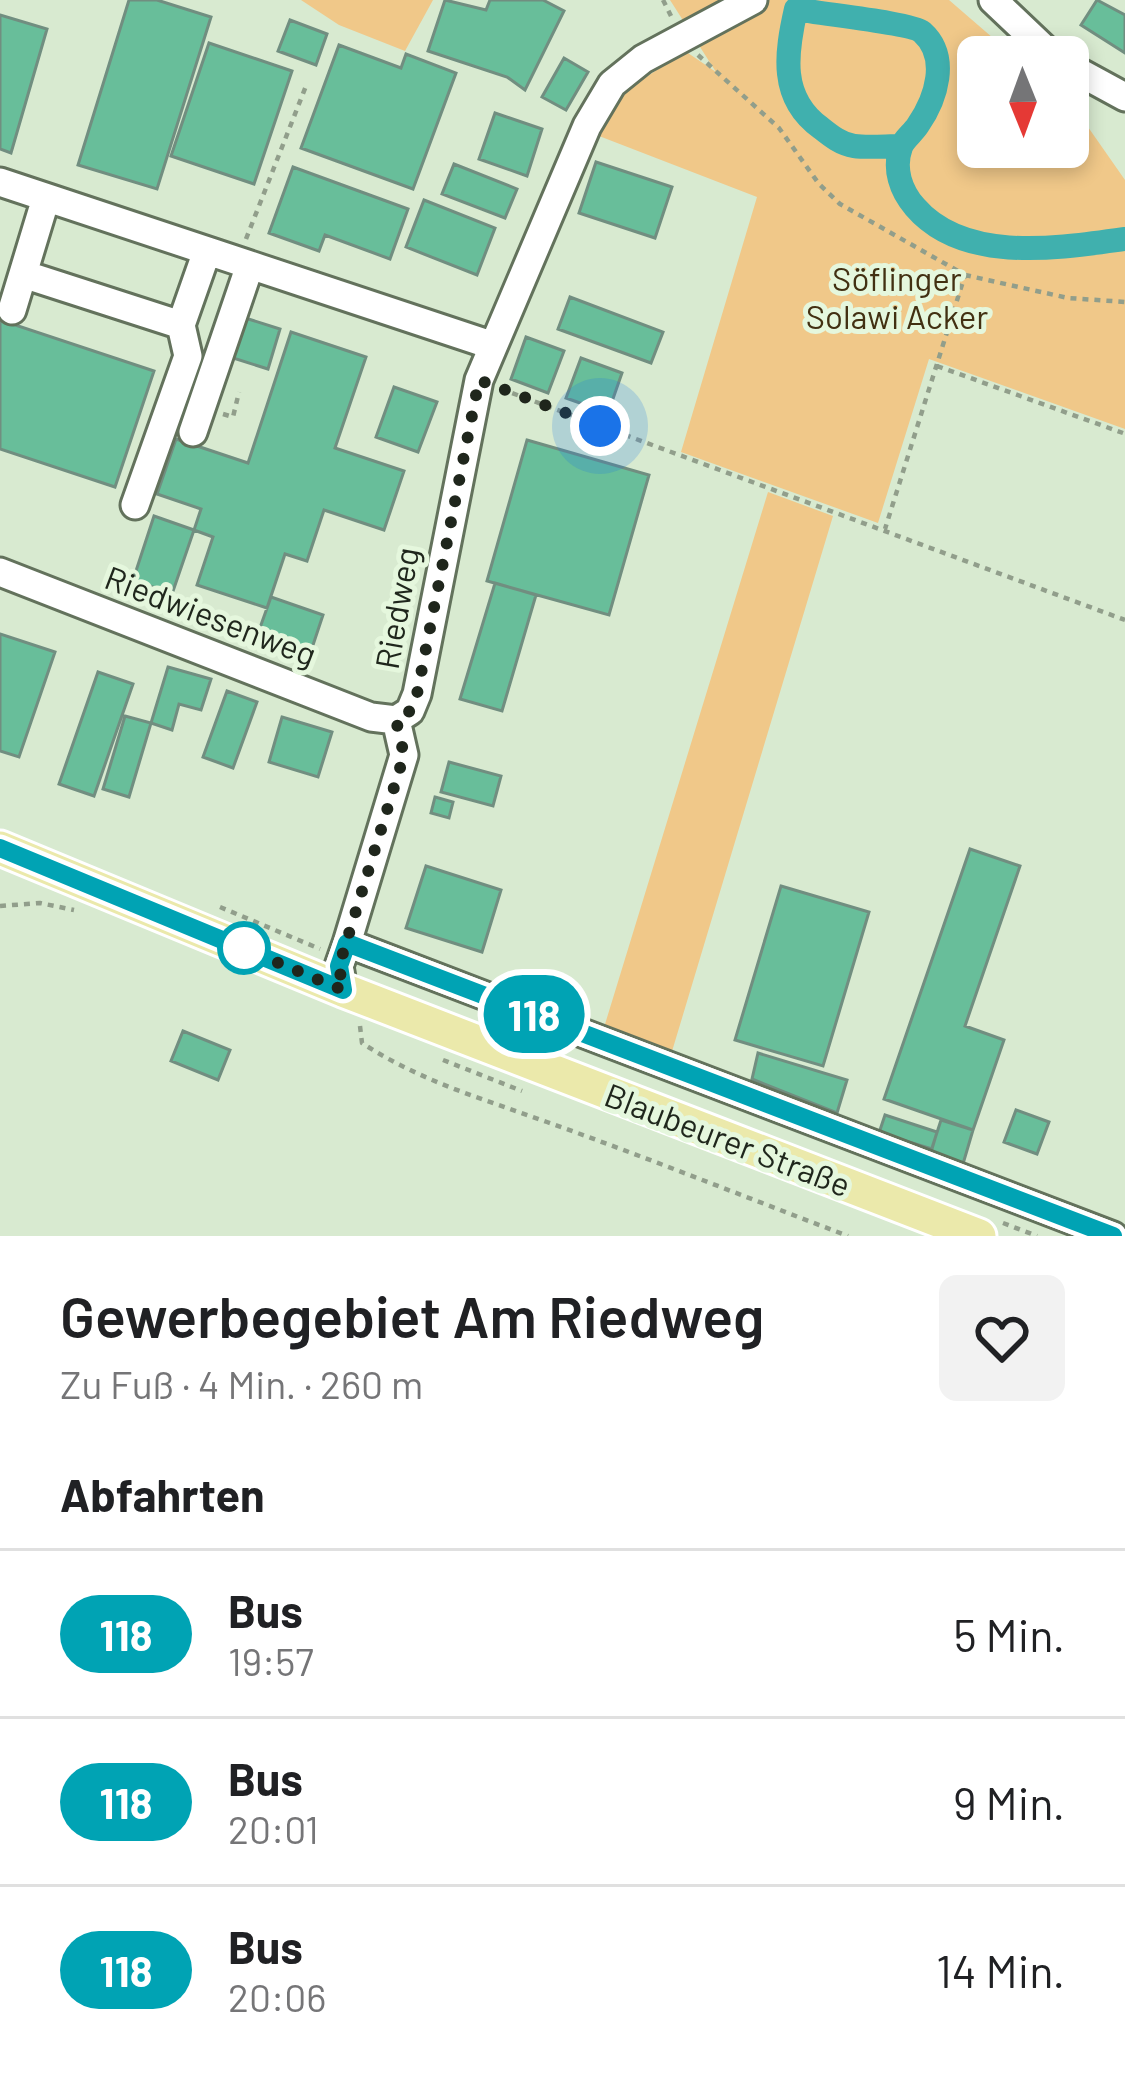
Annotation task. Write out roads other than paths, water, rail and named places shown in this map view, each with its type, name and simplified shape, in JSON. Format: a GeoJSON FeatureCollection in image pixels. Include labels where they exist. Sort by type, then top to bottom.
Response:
{"type":"FeatureCollection","features":[{"type":"Feature","properties":{"kind":"main road","name":"Blaubeurer Straße"},"geometry":{"type":"LineString","coordinates":[[0,848],[351,993],[979,1236]]}},
{"type":"Feature","properties":{"kind":"street","name":"Riedweg"},"geometry":{"type":"LineString","coordinates":[[347,943],[404,755],[396,720],[410,711],[417,694],[479,380],[491,345],[587,126],[612,84],[643,59],[753,0]]}},
{"type":"Feature","properties":{"kind":"street"},"geometry":{"type":"LineString","coordinates":[[993,0],[1031,36]]}},
{"type":"Feature","properties":{"kind":"street"},"geometry":{"type":"LineString","coordinates":[[1089,77],[1125,97]]}},
{"type":"Feature","properties":{"kind":"street"},"geometry":{"type":"LineString","coordinates":[[0,182],[491,345]]}},
{"type":"Feature","properties":{"kind":"street"},"geometry":{"type":"LineString","coordinates":[[12,310],[46,198]]}},
{"type":"Feature","properties":{"kind":"street"},"geometry":{"type":"LineString","coordinates":[[135,505],[188,356],[182,326],[207,251]]}},
{"type":"Feature","properties":{"kind":"street"},"geometry":{"type":"LineString","coordinates":[[193,432],[244,263]]}},
{"type":"Feature","properties":{"kind":"street"},"geometry":{"type":"LineString","coordinates":[[23,274],[182,326]]}},
{"type":"Feature","properties":{"kind":"street","name":"Riedwiesenweg"},"geometry":{"type":"LineString","coordinates":[[0,572],[371,717],[396,720]]}},
{"type":"Feature","properties":{"kind":"street"},"geometry":{"type":"LineString","coordinates":[[347,943],[339,966],[351,993]]}},
{"type":"Feature","properties":{"kind":"street","name":"Blaubeurer Straße"},"geometry":{"type":"LineString","coordinates":[[347,943],[1113,1236]]}},
{"type":"Feature","properties":{"kind":"waterway"},"geometry":{"type":"LineString","coordinates":[[901,146],[849,145],[807,116],[789,74],[796,9],[901,25],[922,32],[931,42],[938,66],[935,91],[902,144],[898,163],[906,194],[935,225],[986,245],[1014,248],[1125,239]]}},
{"type":"Feature","properties":{"kind":"park label","name":"Söflinger Solawi Acker"},"geometry":{"type":"Point","coordinates":[897,297]}}]}
